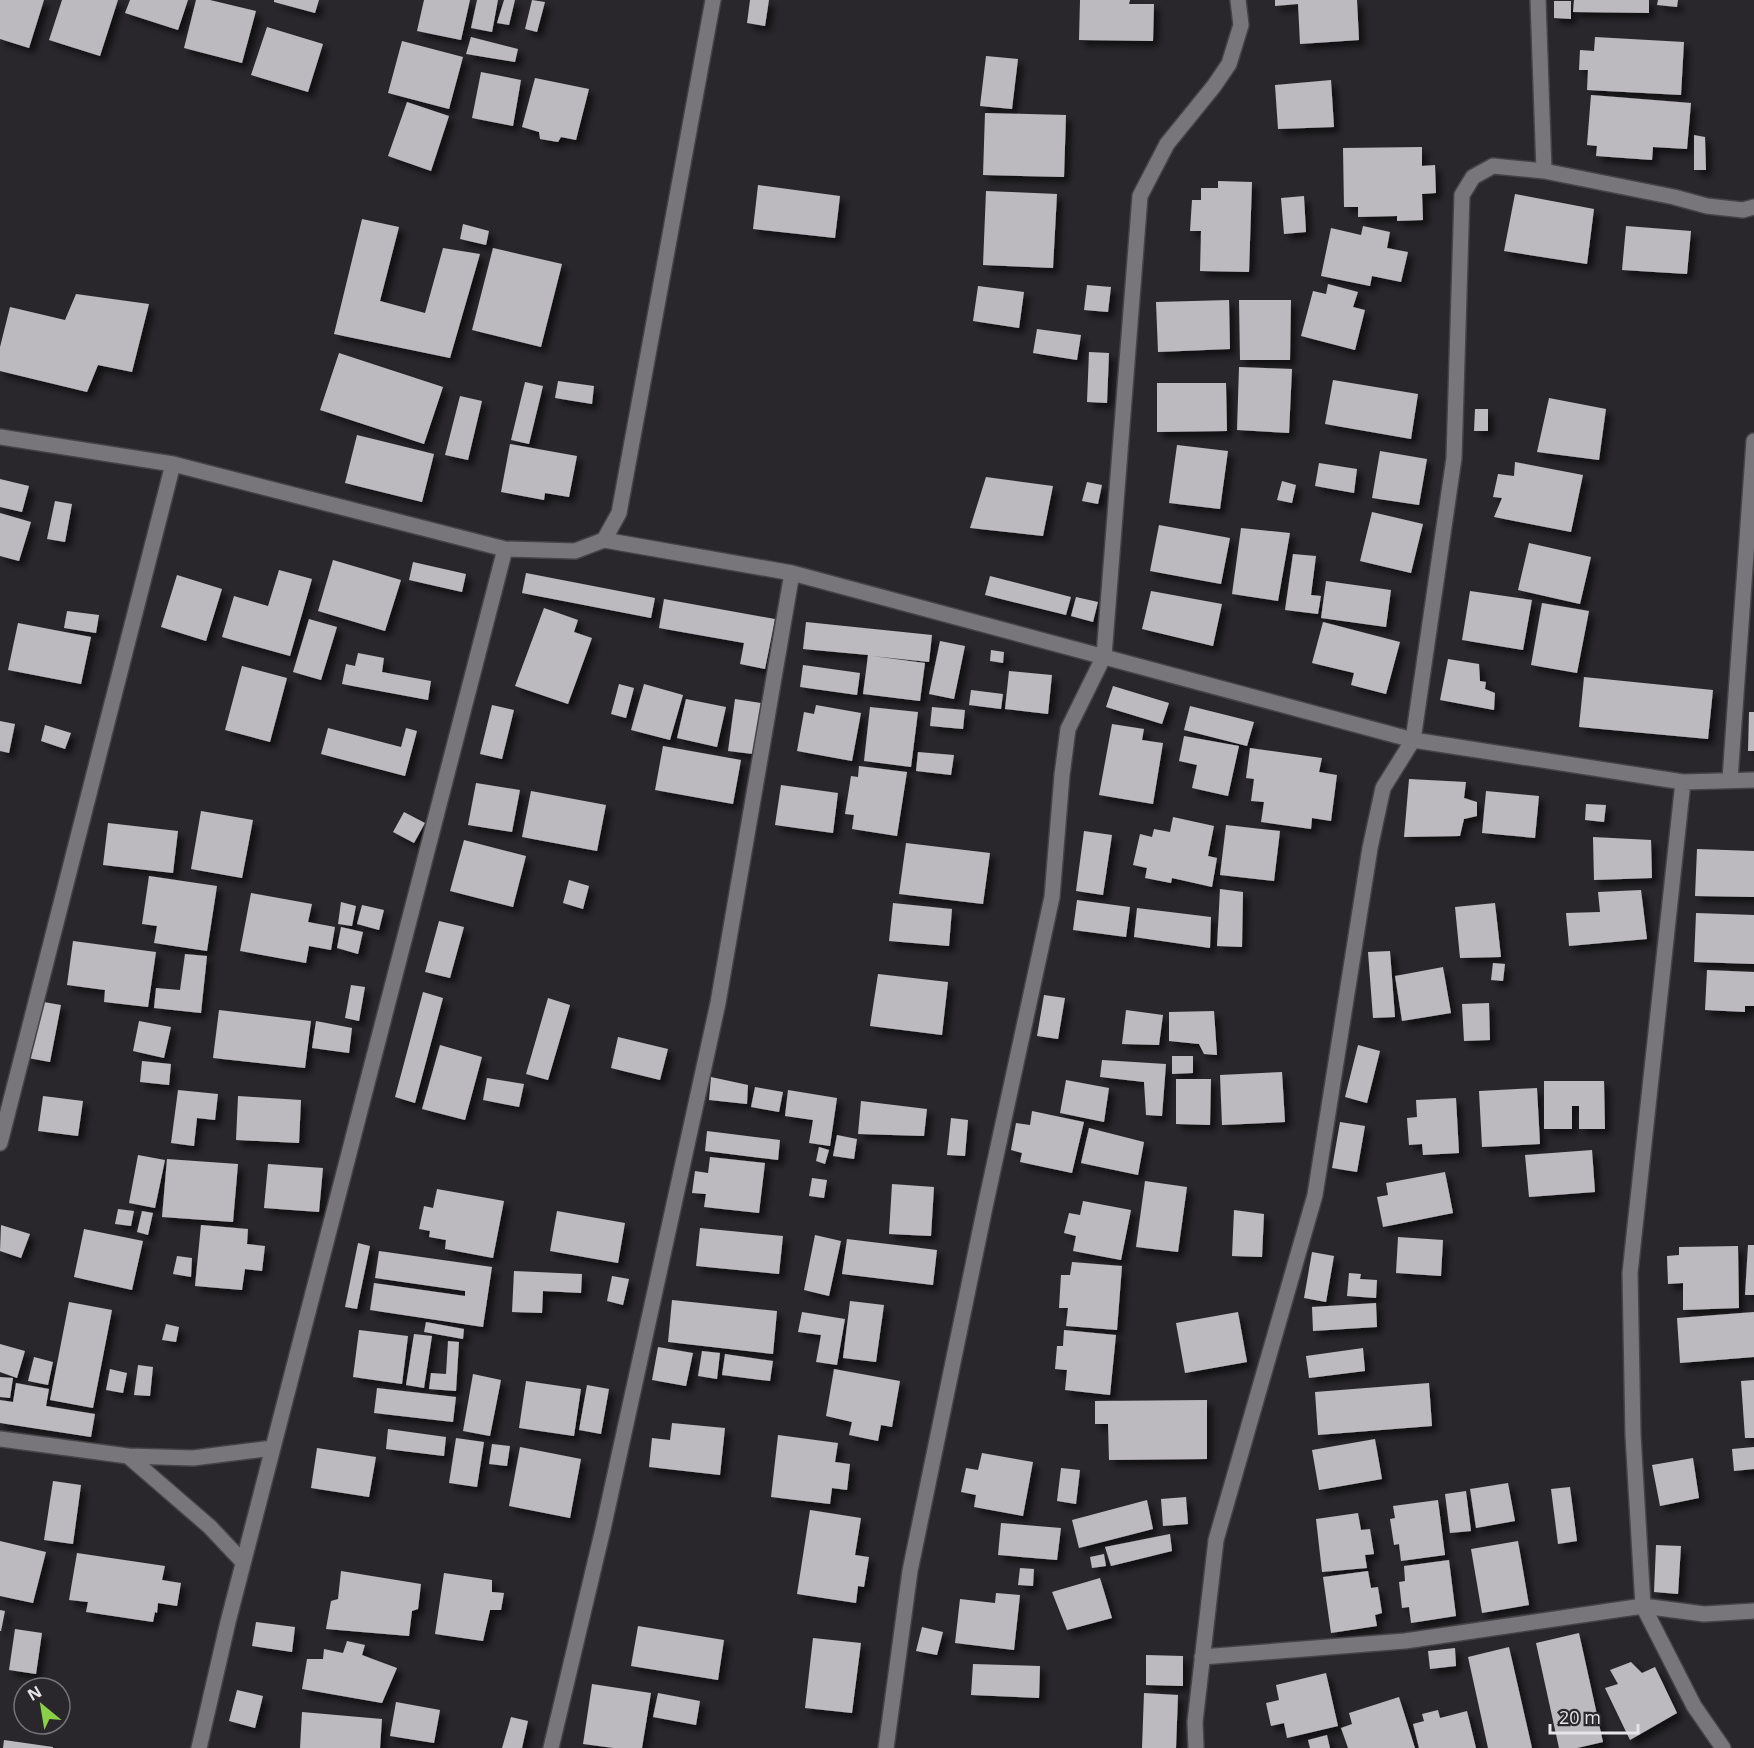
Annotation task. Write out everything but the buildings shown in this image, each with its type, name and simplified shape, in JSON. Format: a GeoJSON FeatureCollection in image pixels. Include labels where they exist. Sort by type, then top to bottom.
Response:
{"type":"FeatureCollection","features":[{"type":"Feature","properties":{"kind":"street"},"geometry":{"type":"LineString","coordinates":[[604,540],[619,513],[713,0]]}},
{"type":"Feature","properties":{"kind":"street"},"geometry":{"type":"LineString","coordinates":[[886,1748],[910,1571],[987,1196],[1052,897],[1068,729],[1104,656],[1140,196],[1167,144],[1229,64],[1241,25],[1238,0]]}},
{"type":"Feature","properties":{"kind":"street"},"geometry":{"type":"LineString","coordinates":[[1538,0],[1544,171]]}},
{"type":"Feature","properties":{"kind":"street"},"geometry":{"type":"LineString","coordinates":[[1196,1748],[1195,1722],[1216,1540],[1315,1195],[1370,848],[1383,788],[1413,740],[1454,459],[1462,195],[1473,177],[1493,166],[1544,171],[1674,197],[1707,206],[1743,210],[1754,207]]}},
{"type":"Feature","properties":{"kind":"street"},"geometry":{"type":"LineString","coordinates":[[0,437],[173,464],[505,549],[575,551],[604,540],[792,573],[1413,740],[1683,782],[1754,780]]}},
{"type":"Feature","properties":{"kind":"street"},"geometry":{"type":"LineString","coordinates":[[1730,779],[1754,441]]}},
{"type":"Feature","properties":{"kind":"street"},"geometry":{"type":"LineString","coordinates":[[0,1143],[173,464]]}},
{"type":"Feature","properties":{"kind":"street"},"geometry":{"type":"LineString","coordinates":[[199,1748],[243,1562],[505,549]]}},
{"type":"Feature","properties":{"kind":"street"},"geometry":{"type":"LineString","coordinates":[[551,1748],[603,1529],[718,1003],[792,573]]}},
{"type":"Feature","properties":{"kind":"street"},"geometry":{"type":"LineString","coordinates":[[1683,782],[1630,1273],[1633,1435],[1643,1606],[1694,1706],[1723,1748]]}},
{"type":"Feature","properties":{"kind":"street"},"geometry":{"type":"LineString","coordinates":[[0,1439],[128,1456],[193,1458],[273,1448]]}},
{"type":"Feature","properties":{"kind":"street"},"geometry":{"type":"LineString","coordinates":[[128,1456],[210,1527],[243,1562]]}},
{"type":"Feature","properties":{"kind":"street"},"geometry":{"type":"LineString","coordinates":[[1202,1657],[1405,1641],[1643,1606],[1704,1614],[1754,1611]]}}]}
